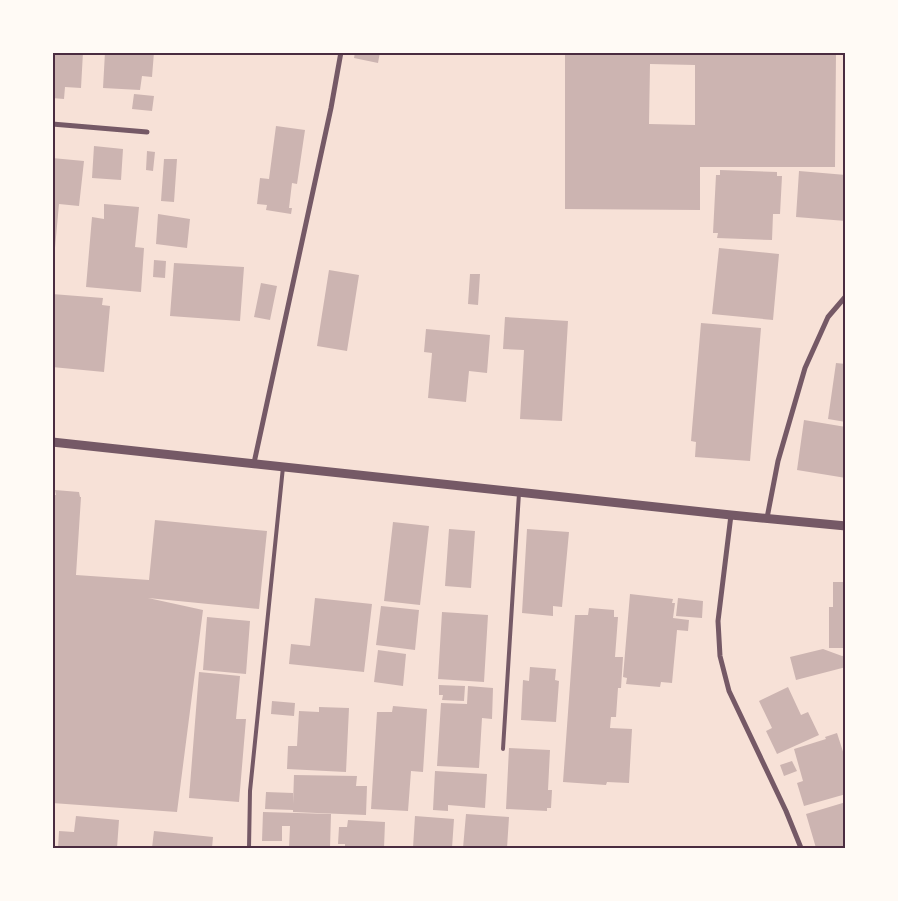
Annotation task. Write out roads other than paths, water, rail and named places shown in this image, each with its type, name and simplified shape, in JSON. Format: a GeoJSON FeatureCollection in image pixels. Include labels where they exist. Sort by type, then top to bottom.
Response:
{"type":"FeatureCollection","features":[{"type":"Feature","properties":{"kind":"street"},"geometry":{"type":"LineString","coordinates":[[254,463],[331,108],[341,52]]}},
{"type":"Feature","properties":{"kind":"street"},"geometry":{"type":"LineString","coordinates":[[52,124],[147,132]]}},
{"type":"Feature","properties":{"kind":"street"},"geometry":{"type":"LineString","coordinates":[[767,518],[778,461],[805,368],[828,317],[846,296]]}},
{"type":"Feature","properties":{"kind":"street"},"geometry":{"type":"LineString","coordinates":[[52,442],[519,493],[846,526]]}},
{"type":"Feature","properties":{"kind":"street"},"geometry":{"type":"LineString","coordinates":[[731,515],[718,621],[720,656],[729,691],[786,811],[801,848]]}},
{"type":"Feature","properties":{"kind":"lane"},"geometry":{"type":"LineString","coordinates":[[249,848],[250,791],[283,466]]}},
{"type":"Feature","properties":{"kind":"lane"},"geometry":{"type":"LineString","coordinates":[[503,749],[519,493]]}}]}
